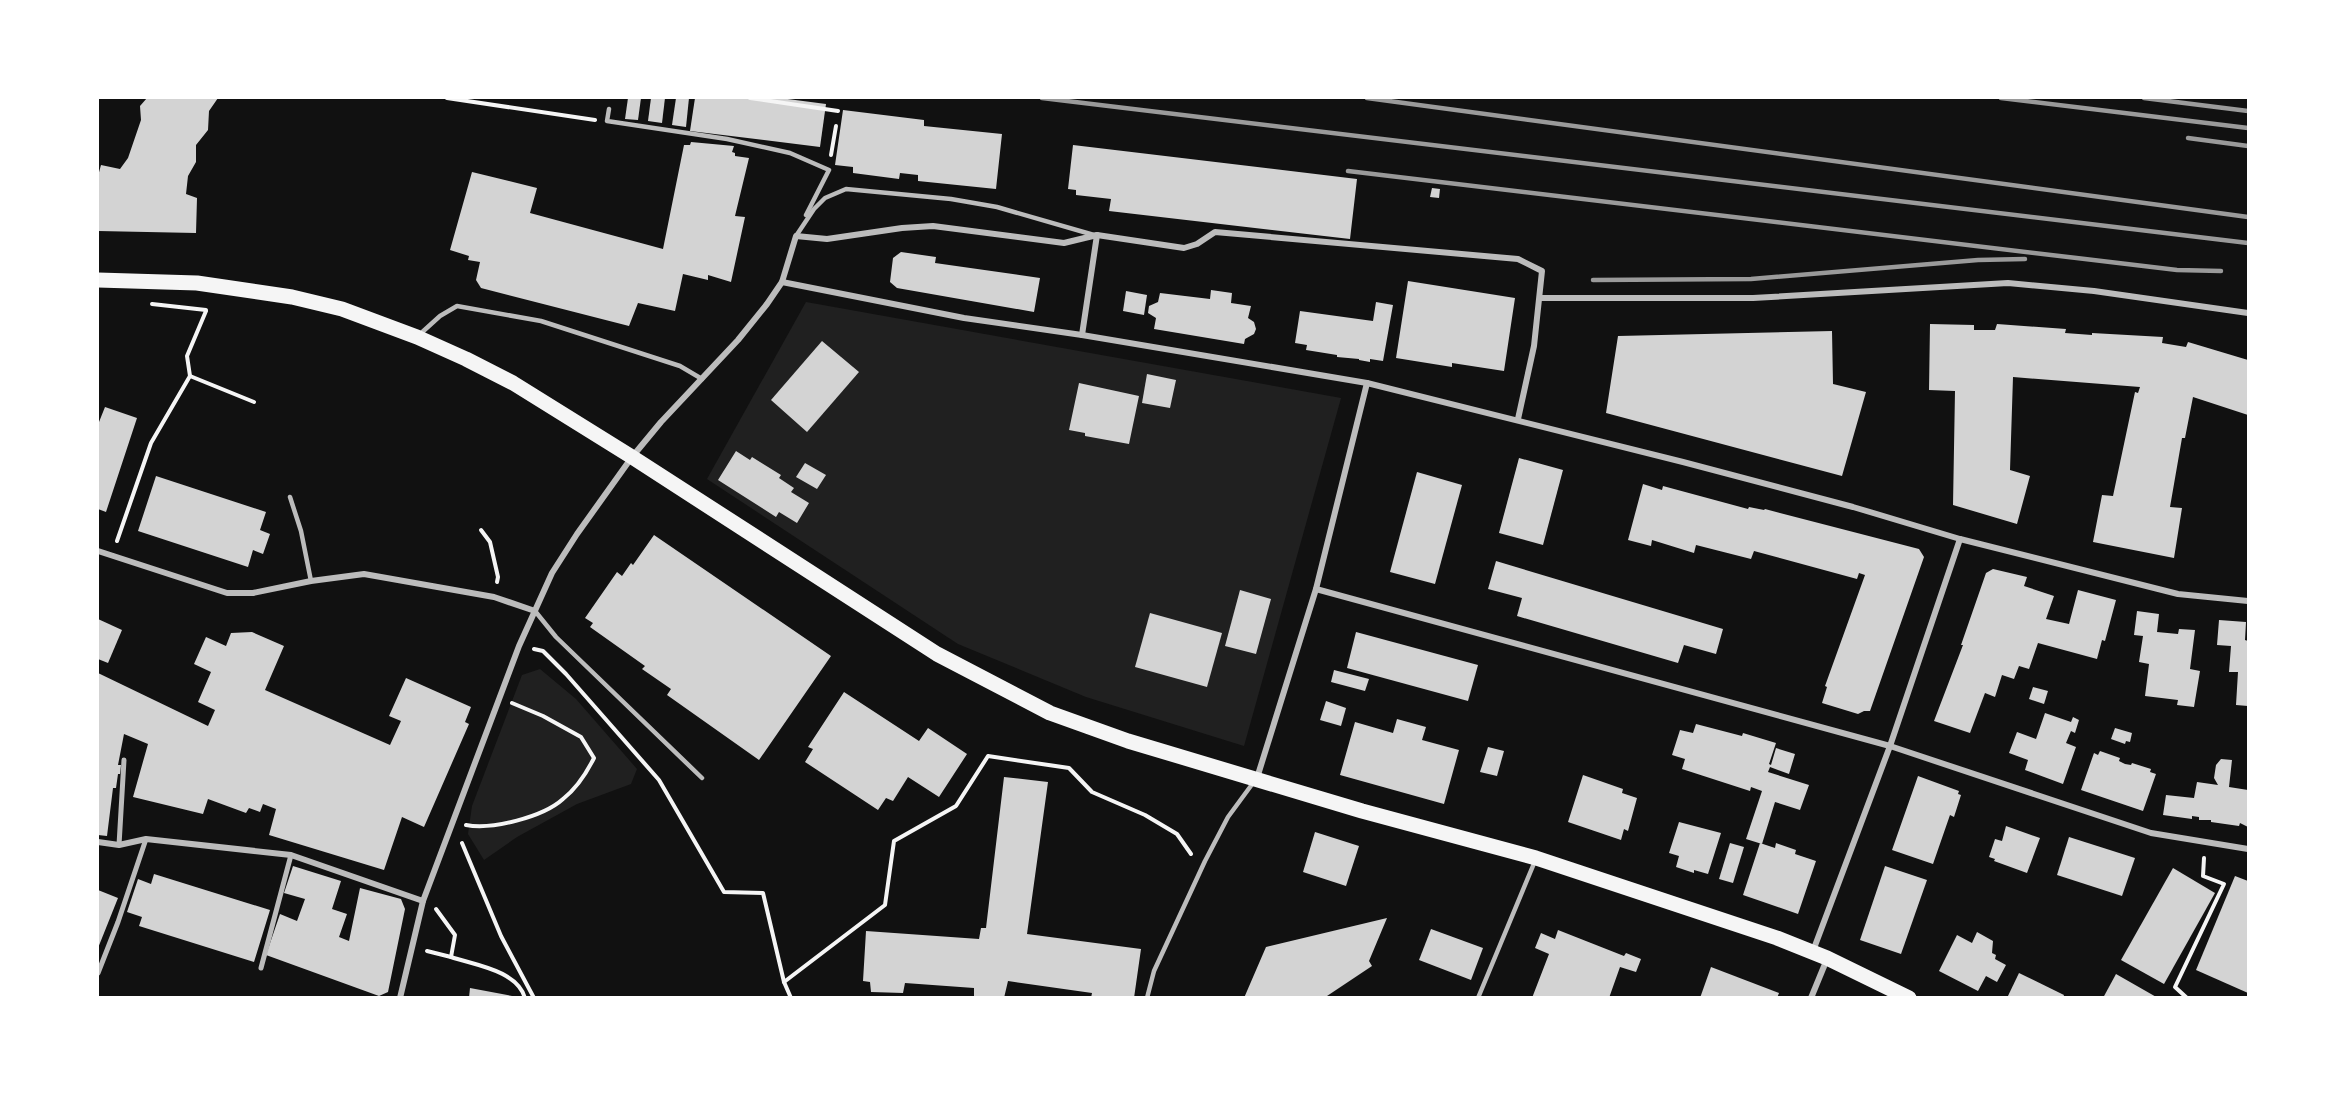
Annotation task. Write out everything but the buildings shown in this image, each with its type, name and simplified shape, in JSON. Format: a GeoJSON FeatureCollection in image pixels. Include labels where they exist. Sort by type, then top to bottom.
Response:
{"type":"FeatureCollection","features":[{"type":"Feature","properties":{"kind":"main road"},"geometry":{"type":"LineString","coordinates":[[98,280],[197,283],[292,297],[342,309],[417,337],[513,383],[937,654],[1050,713],[1128,741],[1362,811],[1536,858],[1812,952],[1909,998]]}},
{"type":"Feature","properties":{"kind":"street"},"geometry":{"type":"LineString","coordinates":[[400,998],[423,900],[519,646],[552,573],[632,457],[751,324],[782,282],[796,236],[827,239],[933,226],[1064,243],[1097,236],[1184,248],[1197,244],[1215,232],[1518,259],[1542,271],[1534,346],[1518,419]]}},
{"type":"Feature","properties":{"kind":"street"},"geometry":{"type":"LineString","coordinates":[[1082,335],[1097,236]]}},
{"type":"Feature","properties":{"kind":"street"},"geometry":{"type":"LineString","coordinates":[[782,282],[964,318],[1082,335],[1367,383],[1518,419],[1853,507],[1960,539],[2178,594],[2248,601]]}},
{"type":"Feature","properties":{"kind":"street"},"geometry":{"type":"LineString","coordinates":[[1540,298],[1753,298],[2008,283],[2094,291],[2248,313]]}},
{"type":"Feature","properties":{"kind":"street"},"geometry":{"type":"LineString","coordinates":[[1257,778],[1316,589],[1367,383]]}},
{"type":"Feature","properties":{"kind":"street"},"geometry":{"type":"LineString","coordinates":[[1812,952],[1890,746],[1960,539]]}},
{"type":"Feature","properties":{"kind":"street"},"geometry":{"type":"LineString","coordinates":[[98,551],[227,593],[253,593],[349,575],[376,575],[494,597],[535,611]]}},
{"type":"Feature","properties":{"kind":"street"},"geometry":{"type":"LineString","coordinates":[[1316,589],[1890,746],[2151,833],[2248,849]]}},
{"type":"Feature","properties":{"kind":"street"},"geometry":{"type":"LineString","coordinates":[[119,845],[124,760]]}},
{"type":"Feature","properties":{"kind":"street"},"geometry":{"type":"LineString","coordinates":[[98,842],[119,845],[146,839],[291,855],[423,900]]}},
{"type":"Feature","properties":{"kind":"street"},"geometry":{"type":"LineString","coordinates":[[98,973],[146,839]]}},
{"type":"Feature","properties":{"kind":"street"},"geometry":{"type":"LineString","coordinates":[[261,968],[291,855]]}},
{"type":"Feature","properties":{"kind":"street"},"geometry":{"type":"LineString","coordinates":[[1811,998],[1827,958]]}},
{"type":"Feature","properties":{"kind":"lane"},"geometry":{"type":"LineString","coordinates":[[609,109],[608,121],[727,139],[790,153],[829,170],[796,236]]}},
{"type":"Feature","properties":{"kind":"lane"},"geometry":{"type":"LineString","coordinates":[[796,236],[814,209],[825,198],[846,189],[951,199],[998,207],[1097,236]]}},
{"type":"Feature","properties":{"kind":"lane"},"geometry":{"type":"LineString","coordinates":[[417,337],[440,316],[457,306],[541,321],[680,366],[702,380]]}},
{"type":"Feature","properties":{"kind":"lane"},"geometry":{"type":"LineString","coordinates":[[290,497],[301,531],[311,581]]}},
{"type":"Feature","properties":{"kind":"lane"},"geometry":{"type":"LineString","coordinates":[[535,611],[556,637],[702,778]]}},
{"type":"Feature","properties":{"kind":"lane"},"geometry":{"type":"LineString","coordinates":[[1147,998],[1154,971],[1205,861],[1228,817],[1257,778]]}},
{"type":"Feature","properties":{"kind":"lane"},"geometry":{"type":"LineString","coordinates":[[1478,998],[1536,858]]}},
{"type":"Feature","properties":{"kind":"path"},"geometry":{"type":"LineString","coordinates":[[447,98],[608,121]]}},
{"type":"Feature","properties":{"kind":"path"},"geometry":{"type":"LineString","coordinates":[[750,98],[838,111]]}},
{"type":"Feature","properties":{"kind":"path"},"geometry":{"type":"LineString","coordinates":[[829,170],[836,126]]}},
{"type":"Feature","properties":{"kind":"path"},"geometry":{"type":"LineString","coordinates":[[112,556],[151,443],[190,376],[187,356],[206,311]]}},
{"type":"Feature","properties":{"kind":"path"},"geometry":{"type":"LineString","coordinates":[[190,376],[254,402]]}},
{"type":"Feature","properties":{"kind":"path"},"geometry":{"type":"LineString","coordinates":[[481,530],[490,542],[498,577],[494,597]]}},
{"type":"Feature","properties":{"kind":"path"},"geometry":{"type":"LineString","coordinates":[[519,646],[543,651],[659,780],[724,892],[763,893],[784,982],[791,998]]}},
{"type":"Feature","properties":{"kind":"path"},"geometry":{"type":"LineString","coordinates":[[453,823],[477,827],[535,815],[562,801],[583,778],[594,758],[580,738],[543,716],[500,698]]}},
{"type":"Feature","properties":{"kind":"path"},"geometry":{"type":"LineString","coordinates":[[784,982],[885,905],[894,841],[956,806],[987,756],[1069,768],[1092,792],[1145,815],[1177,834],[1193,856],[1205,861]]}},
{"type":"Feature","properties":{"kind":"path"},"geometry":{"type":"LineString","coordinates":[[453,823],[501,936],[534,998]]}},
{"type":"Feature","properties":{"kind":"path"},"geometry":{"type":"LineString","coordinates":[[2187,998],[2175,987],[2224,884],[2203,876],[2205,842]]}},
{"type":"Feature","properties":{"kind":"path"},"geometry":{"type":"LineString","coordinates":[[423,900],[440,912],[455,935],[451,957]]}},
{"type":"Feature","properties":{"kind":"path"},"geometry":{"type":"LineString","coordinates":[[412,947],[508,976],[524,992],[525,998]]}},
{"type":"Feature","properties":{"kind":"shaded area"},"geometry":{"type":"Polygon","coordinates":[[[806,302],[1341,398],[1244,746],[1086,697],[958,644],[707,479],[806,302]]]}},
{"type":"Feature","properties":{"kind":"shaded area"},"geometry":{"type":"Polygon","coordinates":[[[540,669],[576,699],[637,769],[631,784],[577,804],[517,837],[484,860],[468,834],[472,806],[522,675],[540,669]]]}},
{"type":"Feature","properties":{"kind":"railway"},"geometry":{"type":"LineString","coordinates":[[1042,98],[2248,243]]}},
{"type":"Feature","properties":{"kind":"railway"},"geometry":{"type":"LineString","coordinates":[[1367,98],[2248,217]]}},
{"type":"Feature","properties":{"kind":"railway"},"geometry":{"type":"LineString","coordinates":[[2001,98],[2248,128]]}},
{"type":"Feature","properties":{"kind":"railway"},"geometry":{"type":"LineString","coordinates":[[2144,98],[2248,111]]}},
{"type":"Feature","properties":{"kind":"railway"},"geometry":{"type":"LineString","coordinates":[[2188,138],[2248,146]]}},
{"type":"Feature","properties":{"kind":"railway"},"geometry":{"type":"LineString","coordinates":[[1348,171],[2177,270],[2221,271]]}},
{"type":"Feature","properties":{"kind":"railway"},"geometry":{"type":"LineString","coordinates":[[1593,280],[1751,279],[1978,260],[2025,259]]}}]}
